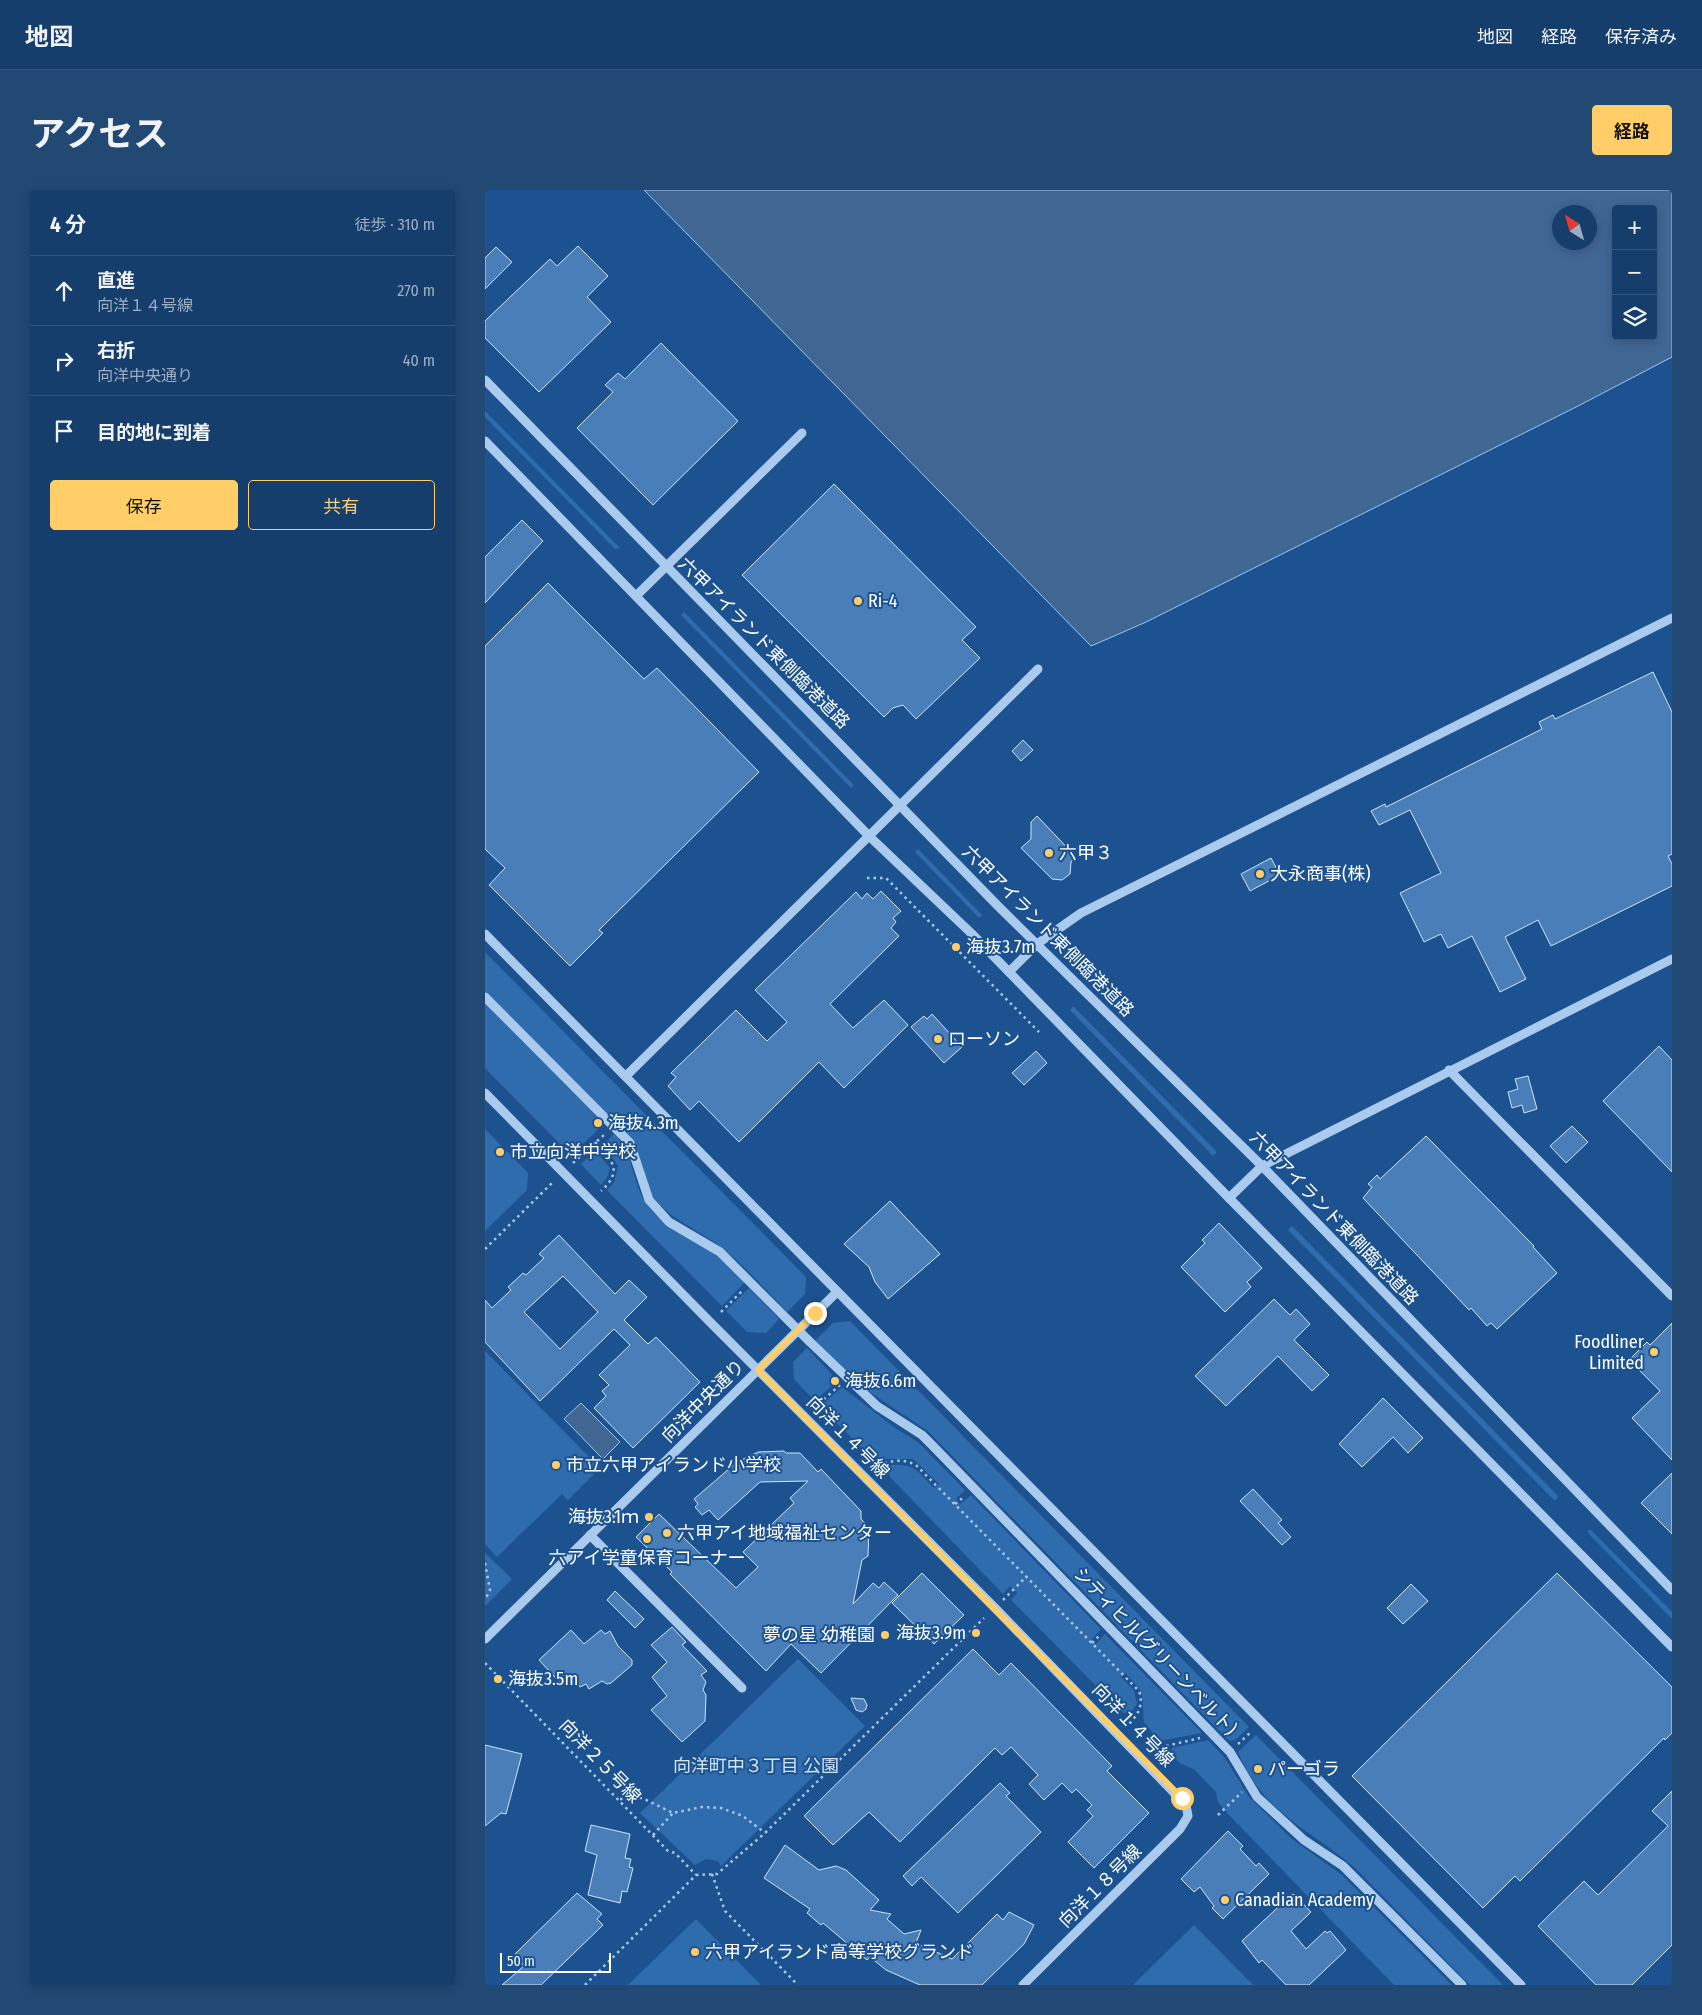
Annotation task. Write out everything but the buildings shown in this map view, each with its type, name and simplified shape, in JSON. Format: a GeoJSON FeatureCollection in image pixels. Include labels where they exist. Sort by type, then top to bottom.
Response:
{"type":"FeatureCollection","features":[{"type":"Feature","properties":{"kind":"street","name":"六甲アイランド東側臨港道路"},"geometry":{"type":"LineString","coordinates":[[485,380],[1037,944],[1262,1166],[1672,1590]]}},
{"type":"Feature","properties":{"kind":"street"},"geometry":{"type":"LineString","coordinates":[[637,595],[802,433]]}},
{"type":"Feature","properties":{"kind":"street"},"geometry":{"type":"LineString","coordinates":[[485,441],[637,595],[869,836],[1009,972],[1672,1647]]}},
{"type":"Feature","properties":{"kind":"street"},"geometry":{"type":"LineString","coordinates":[[1009,972],[1037,944],[1081,913],[1672,618]]}},
{"type":"Feature","properties":{"kind":"street"},"geometry":{"type":"LineString","coordinates":[[626,1076],[1038,669]]}},
{"type":"Feature","properties":{"kind":"street"},"geometry":{"type":"LineString","coordinates":[[485,934],[1521,1985]]}},
{"type":"Feature","properties":{"kind":"street"},"geometry":{"type":"LineString","coordinates":[[1229,1198],[1262,1166],[1672,958]]}},
{"type":"Feature","properties":{"kind":"street"},"geometry":{"type":"LineString","coordinates":[[485,997],[630,1143],[649,1200],[669,1222],[719,1252],[751,1282]]}},
{"type":"Feature","properties":{"kind":"street"},"geometry":{"type":"LineString","coordinates":[[1449,1070],[1672,1296]]}},
{"type":"Feature","properties":{"kind":"street","name":"向洋１４号線"},"geometry":{"type":"LineString","coordinates":[[485,1093],[1078,1692],[1186,1805]]}},
{"type":"Feature","properties":{"kind":"street","name":"シティヒル(グリーンベルト)"},"geometry":{"type":"LineString","coordinates":[[751,1282],[847,1379],[877,1406],[922,1435],[1230,1752],[1257,1797],[1304,1840],[1343,1866],[1462,1985]]}},
{"type":"Feature","properties":{"kind":"street","name":"向洋中央通り"},"geometry":{"type":"LineString","coordinates":[[485,1638],[837,1292]]}},
{"type":"Feature","properties":{"kind":"street"},"geometry":{"type":"LineString","coordinates":[[591,1535],[743,1688]]}},
{"type":"Feature","properties":{"kind":"street","name":"向洋１８号線"},"geometry":{"type":"LineString","coordinates":[[1023,1985],[1180,1829],[1188,1816],[1186,1805]]}},
{"type":"Feature","properties":{"kind":"path"},"geometry":{"type":"LineString","coordinates":[[867,878],[886,878],[1039,1032]]}},
{"type":"Feature","properties":{"kind":"path"},"geometry":{"type":"LineString","coordinates":[[573,1163],[595,1142],[609,1156],[614,1169],[613,1178],[601,1191]]}},
{"type":"Feature","properties":{"kind":"path"},"geometry":{"type":"LineString","coordinates":[[485,1249],[554,1181]]}},
{"type":"Feature","properties":{"kind":"path"},"geometry":{"type":"LineString","coordinates":[[721,1312],[751,1282]]}},
{"type":"Feature","properties":{"kind":"path"},"geometry":{"type":"LineString","coordinates":[[814,1408],[847,1379]]}},
{"type":"Feature","properties":{"kind":"path"},"geometry":{"type":"LineString","coordinates":[[872,1467],[891,1461],[908,1461],[917,1465],[1139,1691],[1141,1705],[1135,1718],[1128,1725]]}},
{"type":"Feature","properties":{"kind":"path"},"geometry":{"type":"LineString","coordinates":[[485,1563],[491,1590],[485,1600]]}},
{"type":"Feature","properties":{"kind":"path"},"geometry":{"type":"LineString","coordinates":[[1003,1600],[1027,1576]]}},
{"type":"Feature","properties":{"kind":"path"},"geometry":{"type":"LineString","coordinates":[[585,1985],[697,1875],[717,1874],[765,1833],[984,1618]]}},
{"type":"Feature","properties":{"kind":"path","name":"向洋２５号線"},"geometry":{"type":"LineString","coordinates":[[485,1662],[653,1835],[697,1875]]}},
{"type":"Feature","properties":{"kind":"path"},"geometry":{"type":"LineString","coordinates":[[1230,1752],[1252,1731]]}},
{"type":"Feature","properties":{"kind":"path"},"geometry":{"type":"LineString","coordinates":[[1156,1754],[1166,1746],[1214,1735]]}},
{"type":"Feature","properties":{"kind":"path"},"geometry":{"type":"LineString","coordinates":[[1218,1815],[1249,1786]]}},
{"type":"Feature","properties":{"kind":"path"},"geometry":{"type":"LineString","coordinates":[[620,1799],[642,1798],[673,1813]]}},
{"type":"Feature","properties":{"kind":"path"},"geometry":{"type":"LineString","coordinates":[[653,1835],[673,1813],[702,1807],[721,1808],[743,1816],[765,1833]]}},
{"type":"Feature","properties":{"kind":"path"},"geometry":{"type":"LineString","coordinates":[[712,1874],[725,1911],[798,1985]]}},
{"type":"Feature","properties":{"kind":"green space"},"geometry":{"type":"Polygon","coordinates":[[[485,411],[620,548],[615,549],[485,417],[485,411]]]}},
{"type":"Feature","properties":{"kind":"green space"},"geometry":{"type":"Polygon","coordinates":[[[684,612],[854,785],[851,788],[681,615],[684,612]]]}},
{"type":"Feature","properties":{"kind":"green space"},"geometry":{"type":"Polygon","coordinates":[[[918,849],[982,915],[981,917],[978,917],[915,852],[918,849]]]}},
{"type":"Feature","properties":{"kind":"green space"},"geometry":{"type":"Polygon","coordinates":[[[485,952],[806,1277],[805,1294],[787,1312],[726,1251],[674,1217],[652,1196],[625,1132],[485,991],[485,952]]]}},
{"type":"Feature","properties":{"kind":"green space"},"geometry":{"type":"Polygon","coordinates":[[[485,1003],[604,1124],[571,1155],[485,1068],[485,1003]]]}},
{"type":"Feature","properties":{"kind":"green space"},"geometry":{"type":"Polygon","coordinates":[[[1073,1006],[1217,1152],[1213,1156],[1070,1010],[1073,1006]]]}},
{"type":"Feature","properties":{"kind":"green space","name":"市立向洋中学校"},"geometry":{"type":"Polygon","coordinates":[[[485,1129],[528,1173],[527,1190],[485,1231],[485,1129]]]}},
{"type":"Feature","properties":{"kind":"green space"},"geometry":{"type":"Polygon","coordinates":[[[614,1134],[626,1151],[639,1189],[649,1207],[663,1221],[715,1254],[743,1281],[744,1283],[722,1306],[607,1190],[614,1183],[618,1166],[604,1144],[614,1134]]]}},
{"type":"Feature","properties":{"kind":"green space"},"geometry":{"type":"Polygon","coordinates":[[[596,1151],[610,1168],[607,1178],[601,1185],[581,1164],[596,1151]]]}},
{"type":"Feature","properties":{"kind":"green space"},"geometry":{"type":"Polygon","coordinates":[[[1292,1226],[1558,1496],[1557,1499],[1554,1500],[1288,1230],[1292,1226]]]}},
{"type":"Feature","properties":{"kind":"green space"},"geometry":{"type":"Polygon","coordinates":[[[749,1288],[779,1319],[766,1333],[747,1332],[726,1311],[749,1288]]]}},
{"type":"Feature","properties":{"kind":"green space"},"geometry":{"type":"Polygon","coordinates":[[[850,1321],[1249,1727],[1235,1740],[1229,1741],[928,1431],[871,1393],[815,1341],[833,1323],[850,1321]]]}},
{"type":"Feature","properties":{"kind":"green space"},"geometry":{"type":"Polygon","coordinates":[[[807,1348],[838,1381],[819,1397],[812,1398],[794,1379],[793,1362],[807,1348]]]}},
{"type":"Feature","properties":{"kind":"green space"},"geometry":{"type":"Polygon","coordinates":[[[485,1351],[600,1468],[568,1500],[562,1494],[497,1557],[485,1544],[485,1351]]]}},
{"type":"Feature","properties":{"kind":"green space"},"geometry":{"type":"Polygon","coordinates":[[[842,1387],[895,1428],[918,1442],[965,1490],[956,1499],[960,1504],[971,1495],[1101,1629],[1092,1639],[1096,1644],[1105,1634],[1202,1733],[1159,1741],[1144,1722],[1143,1700],[1140,1691],[1125,1673],[1121,1677],[1134,1690],[1137,1704],[1132,1711],[1123,1713],[1011,1600],[1017,1593],[1010,1586],[1003,1594],[891,1478],[887,1470],[891,1465],[912,1467],[934,1488],[939,1484],[913,1459],[873,1459],[824,1410],[824,1403],[842,1387]]]}},
{"type":"Feature","properties":{"kind":"green space"},"geometry":{"type":"Polygon","coordinates":[[[1588,1530],[1591,1530],[1672,1612],[1672,1619],[1588,1533],[1588,1530]]]}},
{"type":"Feature","properties":{"kind":"green space"},"geometry":{"type":"Polygon","coordinates":[[[485,1553],[512,1579],[485,1606],[485,1553]]]}},
{"type":"Feature","properties":{"kind":"green space","name":"向洋町中３丁目 公園"},"geometry":{"type":"Polygon","coordinates":[[[798,1659],[865,1726],[721,1866],[718,1861],[706,1859],[695,1865],[640,1813],[798,1659]]]}},
{"type":"Feature","properties":{"kind":"green space"},"geometry":{"type":"Polygon","coordinates":[[[1256,1735],[1503,1985],[1470,1985],[1355,1868],[1274,1805],[1248,1773],[1238,1752],[1256,1735]]]}},
{"type":"Feature","properties":{"kind":"green space"},"geometry":{"type":"Polygon","coordinates":[[[1208,1740],[1225,1758],[1249,1797],[1292,1839],[1342,1875],[1452,1985],[1394,1985],[1228,1814],[1218,1802],[1216,1792],[1194,1769],[1181,1764],[1170,1753],[1172,1748],[1208,1740]]]}},
{"type":"Feature","properties":{"kind":"green space","name":"六甲アイランド高等学校グランド"},"geometry":{"type":"Polygon","coordinates":[[[696,1919],[761,1985],[628,1985],[696,1919]]]}},
{"type":"Feature","properties":{"kind":"green space"},"geometry":{"type":"Polygon","coordinates":[[[1194,1925],[1253,1985],[1133,1985],[1194,1925]]]}},
{"type":"Feature","properties":{"kind":"shaded area"},"geometry":{"type":"Polygon","coordinates":[[[644,190],[1672,190],[1672,357],[1144,623],[1091,646],[644,190]]]}},
{"type":"Feature","properties":{"kind":"shaded area"},"geometry":{"type":"Polygon","coordinates":[[[581,1403],[620,1442],[603,1459],[564,1419],[581,1403]]]}},
{"type":"Feature","properties":{"kind":"place","name":"Ri-4"},"geometry":{"type":"Point","coordinates":[858,601]}},
{"type":"Feature","properties":{"kind":"place","name":"六甲３"},"geometry":{"type":"Point","coordinates":[1049,853]}},
{"type":"Feature","properties":{"kind":"place","name":"大永商事(株)"},"geometry":{"type":"Point","coordinates":[1260,874]}},
{"type":"Feature","properties":{"kind":"place","name":"海抜3.7m"},"geometry":{"type":"Point","coordinates":[956,947]}},
{"type":"Feature","properties":{"kind":"place","name":"ローソン"},"geometry":{"type":"Point","coordinates":[938,1039]}},
{"type":"Feature","properties":{"kind":"place","name":"海抜4.3m"},"geometry":{"type":"Point","coordinates":[598,1123]}},
{"type":"Feature","properties":{"kind":"place","name":"市立向洋中学校"},"geometry":{"type":"Point","coordinates":[500,1152]}},
{"type":"Feature","properties":{"kind":"place","name":"Foodliner Limited"},"geometry":{"type":"Point","coordinates":[1654,1352]}},
{"type":"Feature","properties":{"kind":"place","name":"海抜6.6m"},"geometry":{"type":"Point","coordinates":[835,1381]}},
{"type":"Feature","properties":{"kind":"place","name":"市立六甲アイランド小学校"},"geometry":{"type":"Point","coordinates":[556,1465]}},
{"type":"Feature","properties":{"kind":"place","name":"海抜3.1ｍ"},"geometry":{"type":"Point","coordinates":[649,1517]}},
{"type":"Feature","properties":{"kind":"place","name":"六甲アイ地域福祉センター"},"geometry":{"type":"Point","coordinates":[667,1533]}},
{"type":"Feature","properties":{"kind":"place","name":"六アイ学童保育コーナー"},"geometry":{"type":"Point","coordinates":[647,1539]}},
{"type":"Feature","properties":{"kind":"place","name":"海抜3.9m"},"geometry":{"type":"Point","coordinates":[976,1633]}},
{"type":"Feature","properties":{"kind":"place","name":"夢の星 幼稚園"},"geometry":{"type":"Point","coordinates":[885,1635]}},
{"type":"Feature","properties":{"kind":"place","name":"海抜3.5m"},"geometry":{"type":"Point","coordinates":[498,1679]}},
{"type":"Feature","properties":{"kind":"place","name":"パーゴラ"},"geometry":{"type":"Point","coordinates":[1258,1769]}},
{"type":"Feature","properties":{"kind":"place","name":"Canadian Academy"},"geometry":{"type":"Point","coordinates":[1225,1900]}},
{"type":"Feature","properties":{"kind":"place","name":"六甲アイランド高等学校グランド"},"geometry":{"type":"Point","coordinates":[695,1952]}},
{"type":"Feature","properties":{"kind":"route"},"geometry":{"type":"LineString","coordinates":[[815,1313],[758,1370],[1182,1798]]}}]}
